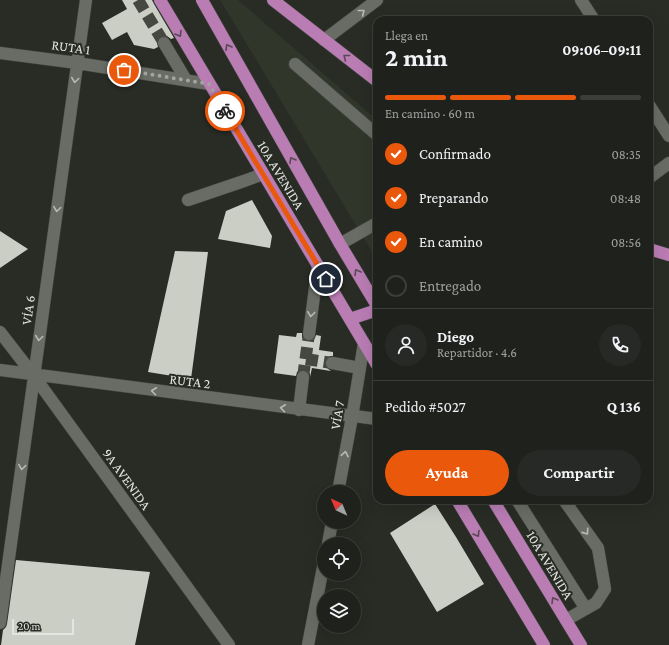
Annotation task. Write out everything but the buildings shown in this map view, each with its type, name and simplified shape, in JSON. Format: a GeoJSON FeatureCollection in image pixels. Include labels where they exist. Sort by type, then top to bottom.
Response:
{"type":"FeatureCollection","features":[{"type":"Feature","properties":{"kind":"main road","name":"10A AVENIDA"},"geometry":{"type":"LineString","coordinates":[[160,0],[373,358]]}},
{"type":"Feature","properties":{"kind":"main road","name":"10A AVENIDA"},"geometry":{"type":"LineString","coordinates":[[202,0],[340,244],[373,299]]}},
{"type":"Feature","properties":{"kind":"main road"},"geometry":{"type":"LineString","coordinates":[[273,0],[373,78]]}},
{"type":"Feature","properties":{"kind":"main road"},"geometry":{"type":"LineString","coordinates":[[653,250],[669,255]]}},
{"type":"Feature","properties":{"kind":"main road"},"geometry":{"type":"LineString","coordinates":[[350,319],[373,311]]}},
{"type":"Feature","properties":{"kind":"main road"},"geometry":{"type":"LineString","coordinates":[[459,504],[544,645]]}},
{"type":"Feature","properties":{"kind":"main road","name":"10A AVENIDA"},"geometry":{"type":"LineString","coordinates":[[495,504],[581,645]]}},
{"type":"Feature","properties":{"kind":"street","name":"VÍA 6"},"geometry":{"type":"LineString","coordinates":[[0,624],[86,0]]}},
{"type":"Feature","properties":{"kind":"street"},"geometry":{"type":"LineString","coordinates":[[324,40],[377,0]]}},
{"type":"Feature","properties":{"kind":"street"},"geometry":{"type":"LineString","coordinates":[[581,0],[591,16]]}},
{"type":"Feature","properties":{"kind":"street"},"geometry":{"type":"LineString","coordinates":[[164,43],[186,80]]}},
{"type":"Feature","properties":{"kind":"street","name":"RUTA 1"},"geometry":{"type":"LineString","coordinates":[[0,53],[77,63],[209,84]]}},
{"type":"Feature","properties":{"kind":"street"},"geometry":{"type":"LineString","coordinates":[[294,64],[373,132]]}},
{"type":"Feature","properties":{"kind":"street"},"geometry":{"type":"LineString","coordinates":[[653,111],[669,136]]}},
{"type":"Feature","properties":{"kind":"street"},"geometry":{"type":"LineString","coordinates":[[653,175],[669,163]]}},
{"type":"Feature","properties":{"kind":"street"},"geometry":{"type":"LineString","coordinates":[[188,200],[263,174]]}},
{"type":"Feature","properties":{"kind":"street"},"geometry":{"type":"LineString","coordinates":[[340,244],[373,225]]}},
{"type":"Feature","properties":{"kind":"street"},"geometry":{"type":"LineString","coordinates":[[309,334],[318,265]]}},
{"type":"Feature","properties":{"kind":"street","name":"9A AVENIDA"},"geometry":{"type":"LineString","coordinates":[[0,332],[34,376],[229,645]]}},
{"type":"Feature","properties":{"kind":"street","name":"VÍA 7"},"geometry":{"type":"LineString","coordinates":[[339,485],[364,343]]}},
{"type":"Feature","properties":{"kind":"street"},"geometry":{"type":"LineString","coordinates":[[332,363],[360,368]]}},
{"type":"Feature","properties":{"kind":"street","name":"RUTA 2"},"geometry":{"type":"LineString","coordinates":[[0,370],[34,376],[373,419]]}},
{"type":"Feature","properties":{"kind":"street"},"geometry":{"type":"LineString","coordinates":[[299,410],[303,377]]}},
{"type":"Feature","properties":{"kind":"street"},"geometry":{"type":"LineString","coordinates":[[520,504],[586,609]]}},
{"type":"Feature","properties":{"kind":"street"},"geometry":{"type":"LineString","coordinates":[[566,620],[596,603],[605,589],[598,548],[567,504]]}},
{"type":"Feature","properties":{"kind":"street"},"geometry":{"type":"LineString","coordinates":[[308,645],[320,581]]}},
{"type":"Feature","properties":{"kind":"shaded area"},"geometry":{"type":"Polygon","coordinates":[[[220,0],[238,0],[373,117],[373,253],[220,0]]]}},
{"type":"Feature","properties":{"kind":"tunnel"},"geometry":{"type":"LineString","coordinates":[[138,0],[164,43]]}},
{"type":"Feature","properties":{"kind":"tunnel"},"geometry":{"type":"LineString","coordinates":[[303,377],[309,334]]}},
{"type":"Feature","properties":{"kind":"tunnel"},"geometry":{"type":"LineString","coordinates":[[306,359],[332,363]]}},
{"type":"Feature","properties":{"kind":"way so far"},"geometry":{"type":"LineString","coordinates":[[124,70],[209,84],[225,111]]}},
{"type":"Feature","properties":{"kind":"route"},"geometry":{"type":"LineString","coordinates":[[225,111],[326,279]]}}]}
